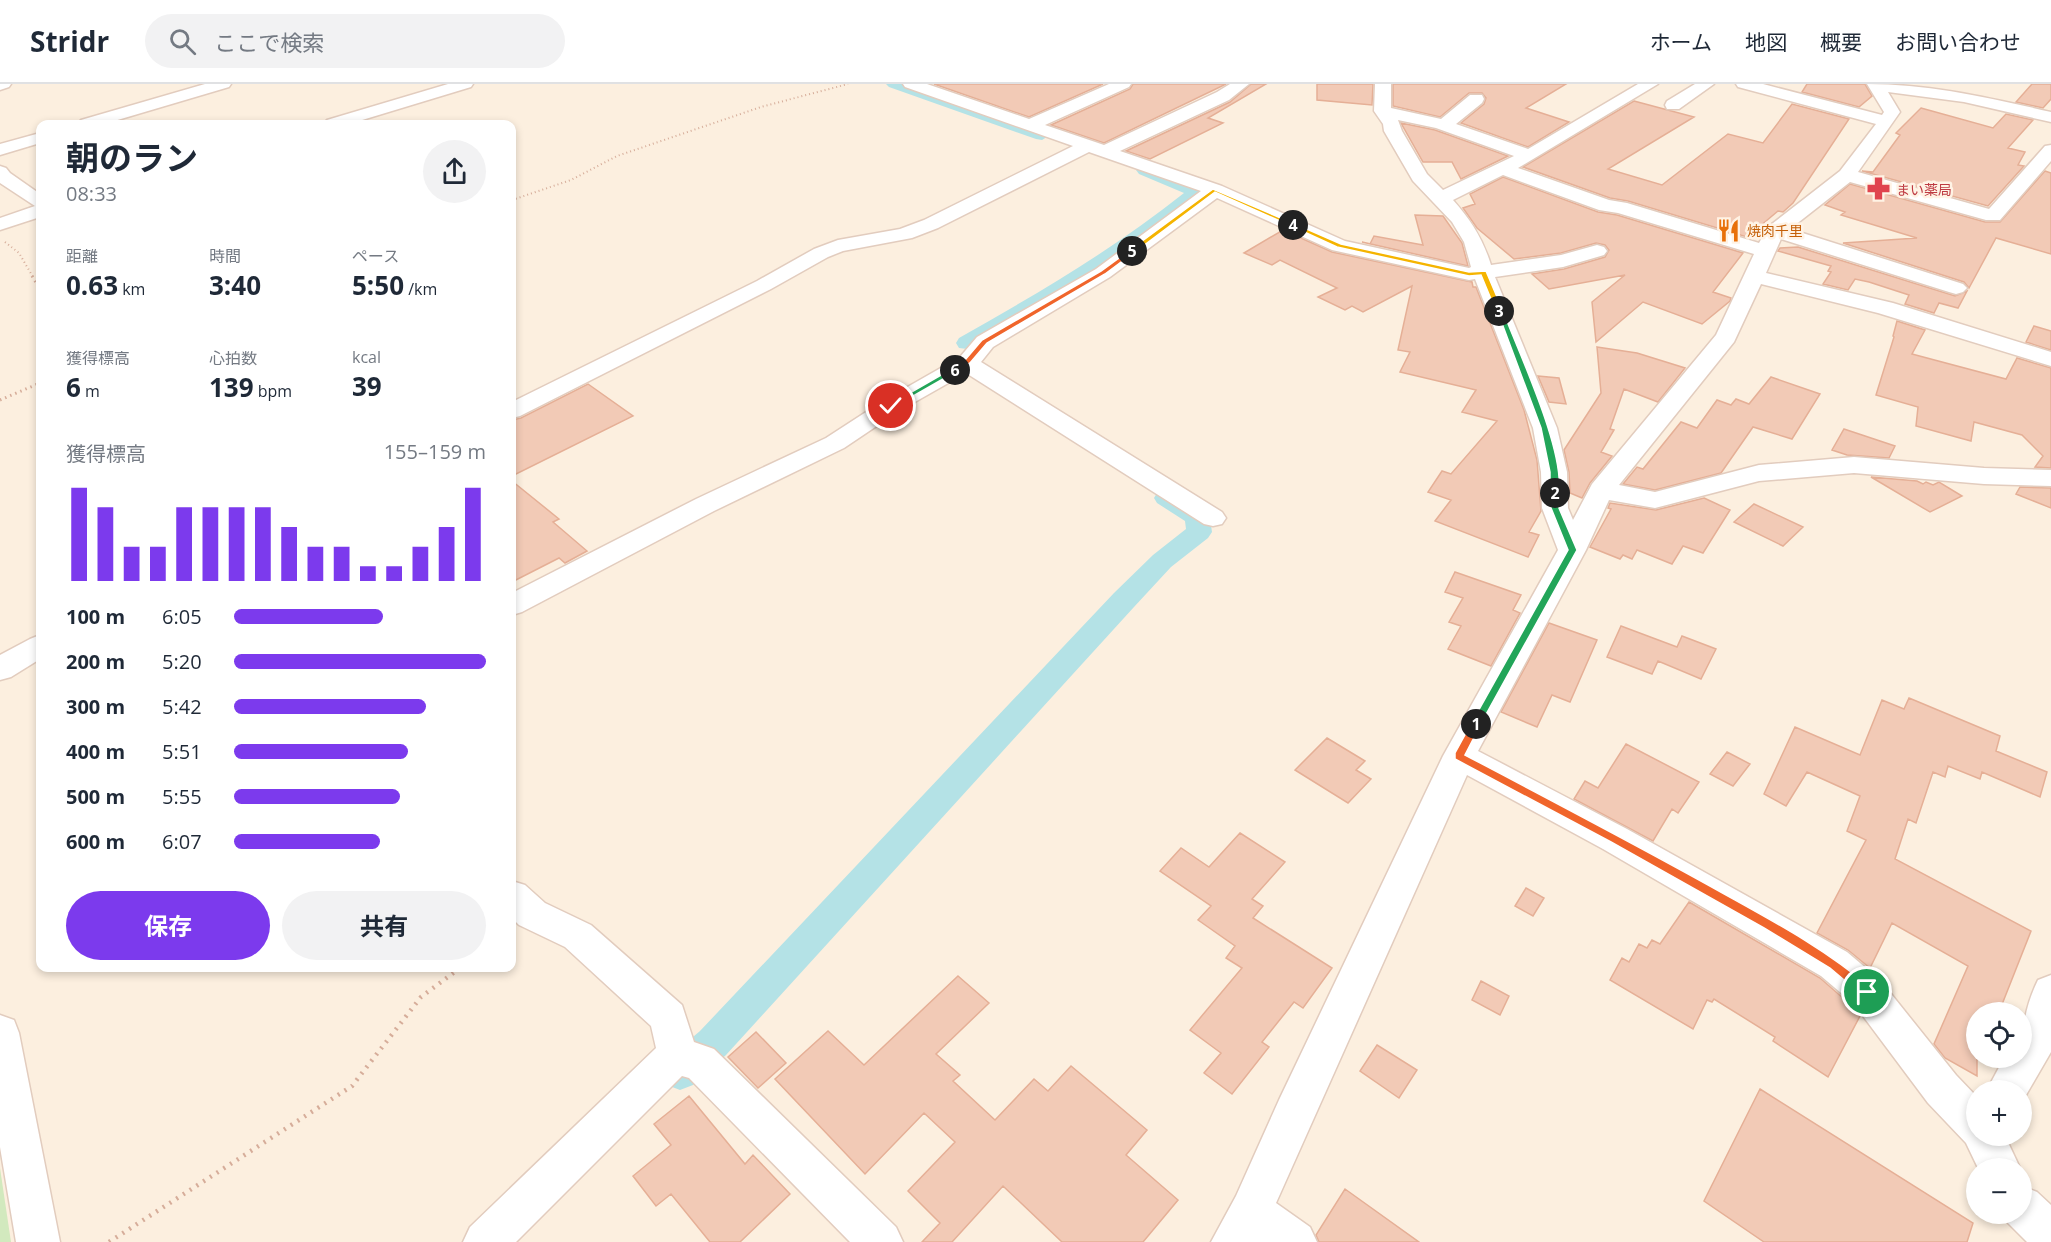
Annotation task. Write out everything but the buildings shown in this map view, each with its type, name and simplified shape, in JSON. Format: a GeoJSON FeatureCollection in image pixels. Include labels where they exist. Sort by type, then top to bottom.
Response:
{"type":"FeatureCollection","features":[{"type":"Feature","properties":{"kind":"street"},"geometry":{"type":"LineString","coordinates":[[101,120],[224,84]]}},
{"type":"Feature","properties":{"kind":"street"},"geometry":{"type":"LineString","coordinates":[[346,120],[465,84]]}},
{"type":"Feature","properties":{"kind":"street"},"geometry":{"type":"LineString","coordinates":[[911,84],[1215,190],[1339,246],[1469,274],[1563,261],[1597,251]]}},
{"type":"Feature","properties":{"kind":"street"},"geometry":{"type":"LineString","coordinates":[[1031,125],[1123,84]]}},
{"type":"Feature","properties":{"kind":"street"},"geometry":{"type":"LineString","coordinates":[[516,409],[764,285],[821,253],[838,246],[906,234],[931,224],[1098,148],[1223,96],[1241,84]]}},
{"type":"Feature","properties":{"kind":"street"},"geometry":{"type":"LineString","coordinates":[[1383,84],[1382,111],[1392,123],[1393,131],[1420,177],[1460,219],[1474,242],[1483,273],[1545,428],[1554,472],[1555,508],[1572,550]]}},
{"type":"Feature","properties":{"kind":"street"},"geometry":{"type":"LineString","coordinates":[[1440,199],[1529,155],[1650,84]]}},
{"type":"Feature","properties":{"kind":"street"},"geometry":{"type":"LineString","coordinates":[[1673,105],[1706,84]]}},
{"type":"Feature","properties":{"kind":"street"},"geometry":{"type":"LineString","coordinates":[[1744,84],[1887,122]]}},
{"type":"Feature","properties":{"kind":"street"},"geometry":{"type":"LineString","coordinates":[[1964,97],[1987,84]]}},
{"type":"Feature","properties":{"kind":"street"},"geometry":{"type":"LineString","coordinates":[[1295,1242],[1242,1227],[1459,756],[1572,550],[1600,490],[1726,337],[1764,252],[1847,175],[1887,122],[1892,112],[1875,85]]}},
{"type":"Feature","properties":{"kind":"street"},"geometry":{"type":"LineString","coordinates":[[1875,85],[1964,97],[2051,117]]}},
{"type":"Feature","properties":{"kind":"street"},"geometry":{"type":"LineString","coordinates":[[1444,125],[1476,99]]}},
{"type":"Feature","properties":{"kind":"street"},"geometry":{"type":"LineString","coordinates":[[1382,111],[1444,125],[1529,155]]}},
{"type":"Feature","properties":{"kind":"street"},"geometry":{"type":"LineString","coordinates":[[1547,128],[1565,134]]}},
{"type":"Feature","properties":{"kind":"street"},"geometry":{"type":"LineString","coordinates":[[0,150],[36,139]]}},
{"type":"Feature","properties":{"kind":"street"},"geometry":{"type":"LineString","coordinates":[[1847,175],[1993,216],[2048,160]]}},
{"type":"Feature","properties":{"kind":"street"},"geometry":{"type":"LineString","coordinates":[[1502,168],[1606,206],[1620,207],[1764,252],[1956,288]]}},
{"type":"Feature","properties":{"kind":"street"},"geometry":{"type":"LineString","coordinates":[[0,172],[2,176],[36,199]]}},
{"type":"Feature","properties":{"kind":"street"},"geometry":{"type":"LineString","coordinates":[[516,603],[705,505],[835,443],[891,406],[968,362],[985,342],[1103,273],[1215,190]]}},
{"type":"Feature","properties":{"kind":"street"},"geometry":{"type":"LineString","coordinates":[[0,224],[36,212]]}},
{"type":"Feature","properties":{"kind":"street"},"geometry":{"type":"LineString","coordinates":[[1764,252],[1885,309],[2051,359]]}},
{"type":"Feature","properties":{"kind":"street"},"geometry":{"type":"LineString","coordinates":[[968,362],[976,370],[1213,518]]}},
{"type":"Feature","properties":{"kind":"street"},"geometry":{"type":"LineString","coordinates":[[1600,490],[1655,500],[1759,473],[1854,465],[1984,476],[2051,478]]}},
{"type":"Feature","properties":{"kind":"street"},"geometry":{"type":"LineString","coordinates":[[0,669],[36,648]]}},
{"type":"Feature","properties":{"kind":"street"},"geometry":{"type":"LineString","coordinates":[[1459,756],[1615,839],[1834,964],[1867,992],[1942,1089],[1966,1115]]}},
{"type":"Feature","properties":{"kind":"street"},"geometry":{"type":"LineString","coordinates":[[516,900],[532,914],[578,936],[668,1017],[685,1057],[881,1242]]}},
{"type":"Feature","properties":{"kind":"street"},"geometry":{"type":"LineString","coordinates":[[2013,1080],[2038,1038],[2051,992]]}},
{"type":"Feature","properties":{"kind":"street"},"geometry":{"type":"LineString","coordinates":[[0,1033],[38,1242]]}},
{"type":"Feature","properties":{"kind":"street"},"geometry":{"type":"LineString","coordinates":[[485,1242],[685,1057]]}},
{"type":"Feature","properties":{"kind":"street"},"geometry":{"type":"LineString","coordinates":[[2032,1217],[2051,1235]]}},
{"type":"Feature","properties":{"kind":"path"},"geometry":{"type":"LineString","coordinates":[[516,200],[571,180],[617,156],[761,107],[848,84]]}},
{"type":"Feature","properties":{"kind":"path"},"geometry":{"type":"LineString","coordinates":[[0,238],[19,253],[36,282]]}},
{"type":"Feature","properties":{"kind":"path"},"geometry":{"type":"LineString","coordinates":[[0,400],[36,385]]}},
{"type":"Feature","properties":{"kind":"path"},"geometry":{"type":"LineString","coordinates":[[109,1242],[352,1086],[421,997],[455,972]]}},
{"type":"Feature","properties":{"kind":"green space"},"geometry":{"type":"Polygon","coordinates":[[[0,1168],[11,1242],[0,1242],[0,1168]]]}},
{"type":"Feature","properties":{"kind":"waterway"},"geometry":{"type":"LineString","coordinates":[[894,84],[1042,135]]}},
{"type":"Feature","properties":{"kind":"waterway"},"geometry":{"type":"LineString","coordinates":[[967,343],[1079,278],[1157,224],[1194,194],[1193,190],[1145,170]]}},
{"type":"Feature","properties":{"kind":"waterway"},"geometry":{"type":"LineString","coordinates":[[680,1072],[713,1043],[1124,600],[1162,561],[1199,532],[1197,517],[1166,498]]}},
{"type":"Feature","properties":{"kind":"place","name":"まい薬局"},"geometry":{"type":"Point","coordinates":[1878,189]}},
{"type":"Feature","properties":{"kind":"place","name":"焼肉千里"},"geometry":{"type":"Point","coordinates":[1729,230]}},
{"type":"Feature","properties":{"kind":"route"},"geometry":{"type":"LineString","coordinates":[[891,406],[968,362],[985,342],[1103,273],[1215,190],[1339,246],[1469,274],[1483,273],[1545,428],[1554,472],[1555,508],[1572,550],[1459,756],[1768,924],[1834,964],[1867,992]]}}]}
